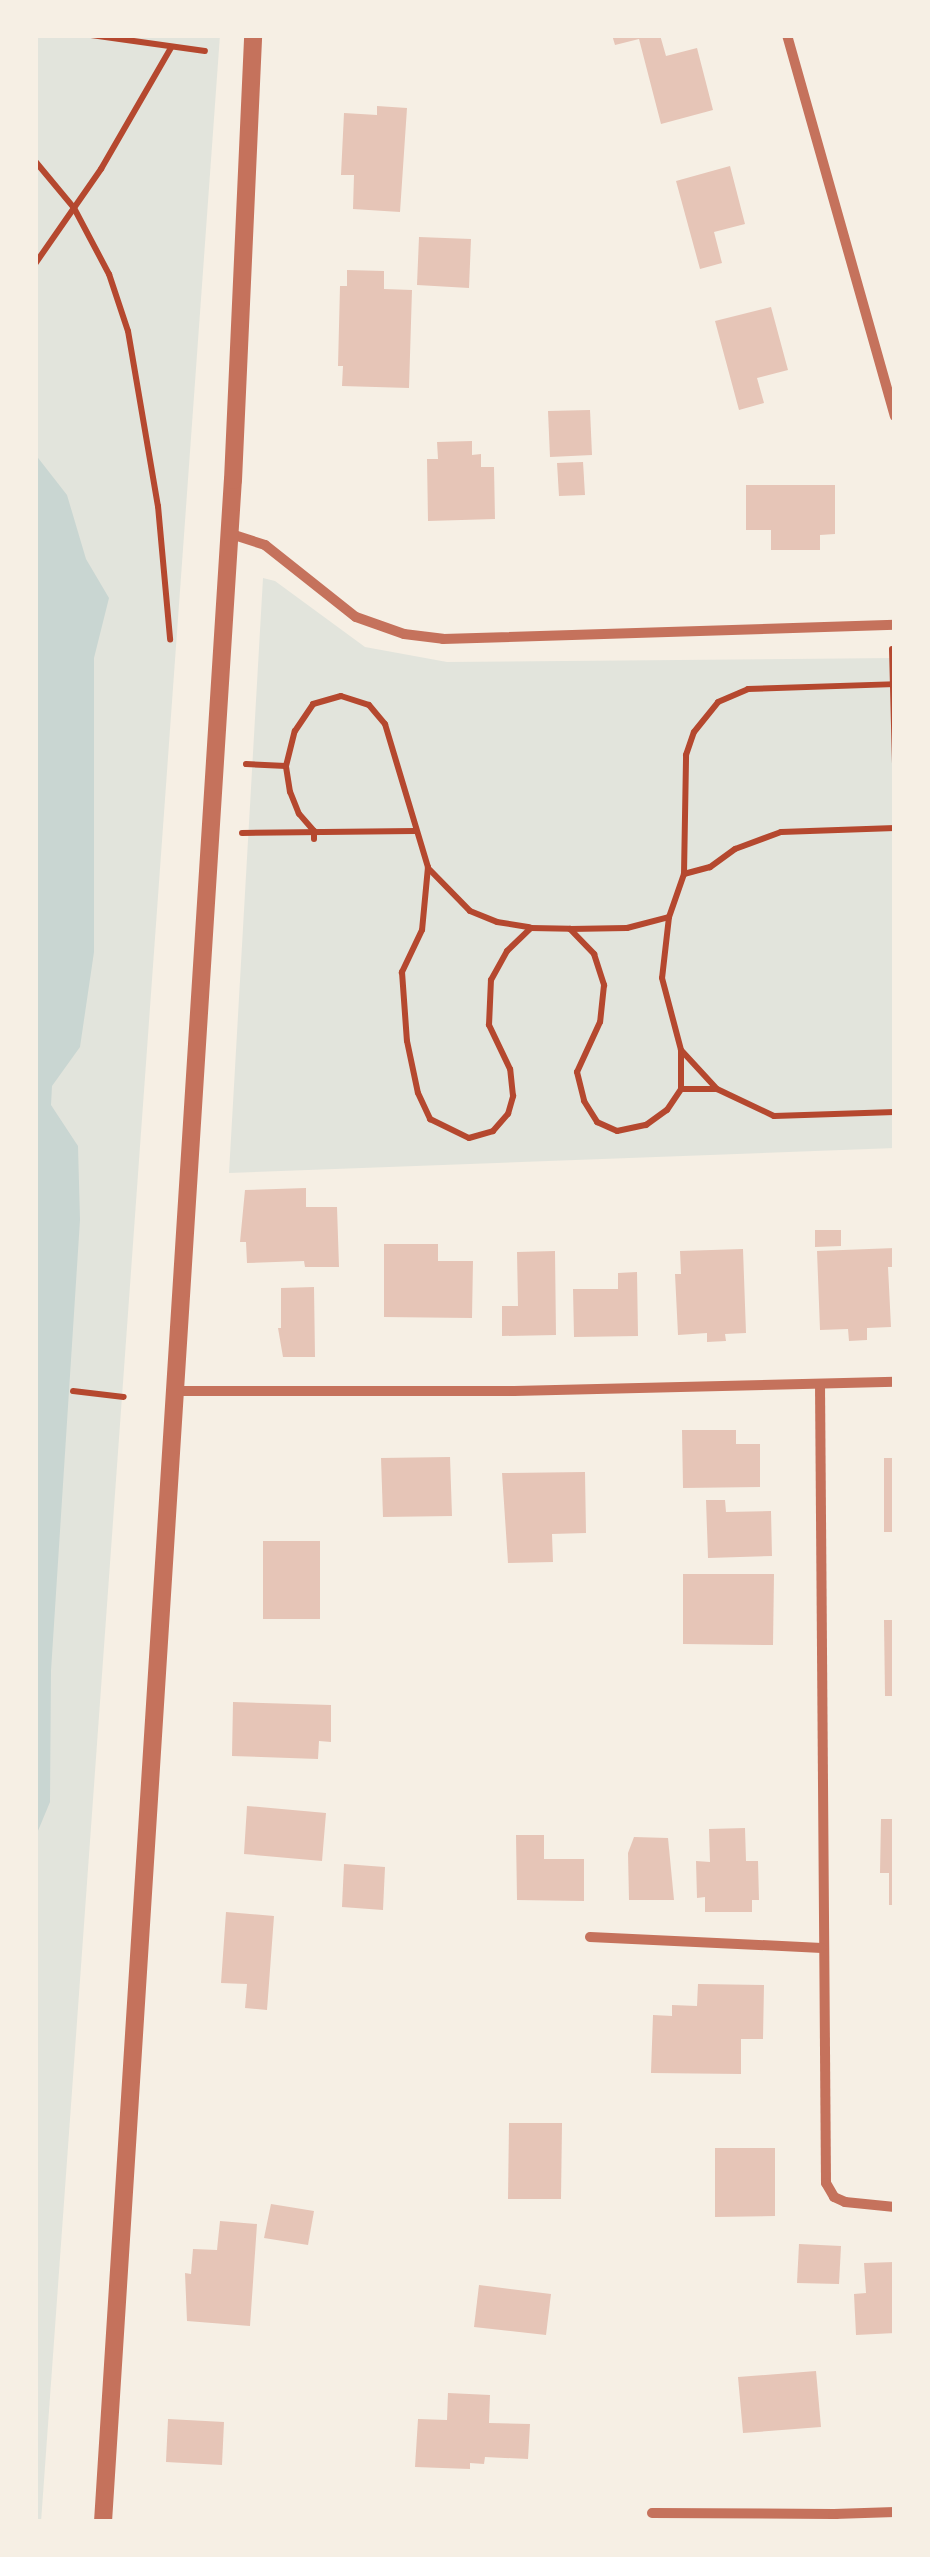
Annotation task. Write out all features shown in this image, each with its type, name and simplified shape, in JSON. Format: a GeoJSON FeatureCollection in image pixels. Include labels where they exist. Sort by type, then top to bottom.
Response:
{"type":"FeatureCollection","features":[{"type":"Feature","properties":{"kind":"street"},"geometry":{"type":"LineString","coordinates":[[103,2522],[228,533],[252,35]]}},
{"type":"Feature","properties":{"kind":"street"},"geometry":{"type":"LineString","coordinates":[[787,35],[895,416]]}},
{"type":"Feature","properties":{"kind":"street"},"geometry":{"type":"LineString","coordinates":[[228,533],[265,545],[366,622],[424,636],[895,625]]}},
{"type":"Feature","properties":{"kind":"street"},"geometry":{"type":"LineString","coordinates":[[175,1392],[514,1392],[895,1382]]}},
{"type":"Feature","properties":{"kind":"street"},"geometry":{"type":"LineString","coordinates":[[820,1384],[825,2176],[834,2197],[851,2204],[895,2207]]}},
{"type":"Feature","properties":{"kind":"street"},"geometry":{"type":"LineString","coordinates":[[590,1937],[822,1948]]}},
{"type":"Feature","properties":{"kind":"street"},"geometry":{"type":"LineString","coordinates":[[652,2513],[834,2518],[895,2512]]}},
{"type":"Feature","properties":{"kind":"path"},"geometry":{"type":"LineString","coordinates":[[91,35],[144,39],[171,48],[205,51]]}},
{"type":"Feature","properties":{"kind":"path"},"geometry":{"type":"LineString","coordinates":[[35,264],[74,208],[171,48]]}},
{"type":"Feature","properties":{"kind":"path"},"geometry":{"type":"LineString","coordinates":[[35,161],[74,208],[109,274],[138,376],[158,506],[170,639]]}},
{"type":"Feature","properties":{"kind":"path"},"geometry":{"type":"LineString","coordinates":[[892,664],[895,767]]}},
{"type":"Feature","properties":{"kind":"path"},"geometry":{"type":"LineString","coordinates":[[570,929],[594,954],[604,985],[600,1022],[577,1072],[584,1101],[598,1122],[617,1131],[646,1126],[667,1110],[681,1089],[681,1050],[662,978],[670,916],[684,874],[686,754],[694,732],[718,702],[748,689],[895,684]]}},
{"type":"Feature","properties":{"kind":"path"},"geometry":{"type":"LineString","coordinates":[[314,835],[299,814],[286,766],[295,731],[313,704],[341,696],[369,705],[385,724],[428,868],[422,930],[402,972],[407,1041],[418,1093],[430,1119],[469,1138],[493,1131],[508,1114],[513,1096],[510,1069],[490,1025],[491,980],[507,951],[532,928]]}},
{"type":"Feature","properties":{"kind":"path"},"geometry":{"type":"LineString","coordinates":[[246,764],[286,766]]}},
{"type":"Feature","properties":{"kind":"path"},"geometry":{"type":"LineString","coordinates":[[684,874],[710,867],[734,849],[781,832],[895,828]]}},
{"type":"Feature","properties":{"kind":"path"},"geometry":{"type":"LineString","coordinates":[[242,834],[415,830]]}},
{"type":"Feature","properties":{"kind":"path"},"geometry":{"type":"LineString","coordinates":[[428,868],[470,910],[497,922],[532,928],[635,927],[670,916]]}},
{"type":"Feature","properties":{"kind":"path"},"geometry":{"type":"LineString","coordinates":[[681,1050],[717,1089],[774,1116],[895,1112]]}},
{"type":"Feature","properties":{"kind":"path"},"geometry":{"type":"LineString","coordinates":[[681,1089],[717,1089]]}},
{"type":"Feature","properties":{"kind":"path"},"geometry":{"type":"LineString","coordinates":[[73,1391],[124,1397]]}},
{"type":"Feature","properties":{"kind":"shaded area"},"geometry":{"type":"Polygon","coordinates":[[[35,35],[220,35],[41,2522],[35,2522],[35,35]]]}},
{"type":"Feature","properties":{"kind":"shaded area"},"geometry":{"type":"Polygon","coordinates":[[[35,454],[67,495],[86,559],[109,598],[94,658],[94,952],[80,1047],[52,1086],[51,1105],[78,1146],[80,1220],[51,1671],[50,1802],[35,1838],[35,454]]]}},
{"type":"Feature","properties":{"kind":"shaded area"},"geometry":{"type":"Polygon","coordinates":[[[263,578],[275,581],[365,647],[447,662],[895,658],[895,1148],[229,1173],[263,578]]]}},
{"type":"Feature","properties":{"kind":"building"},"geometry":{"type":"Polygon","coordinates":[[[612,35],[660,35],[666,56],[697,48],[713,110],[661,124],[639,39],[615,45],[612,35]]]}},
{"type":"Feature","properties":{"kind":"building"},"geometry":{"type":"Polygon","coordinates":[[[377,106],[407,108],[400,212],[353,209],[354,175],[341,175],[344,113],[377,115],[377,106]]]}},
{"type":"Feature","properties":{"kind":"building"},"geometry":{"type":"Polygon","coordinates":[[[730,166],[745,224],[714,232],[722,263],[700,269],[676,181],[730,166]]]}},
{"type":"Feature","properties":{"kind":"building"},"geometry":{"type":"Polygon","coordinates":[[[419,237],[471,239],[469,288],[417,285],[419,237]]]}},
{"type":"Feature","properties":{"kind":"building"},"geometry":{"type":"Polygon","coordinates":[[[347,270],[384,271],[384,289],[412,290],[409,388],[342,386],[343,366],[338,366],[340,286],[347,286],[347,270]]]}},
{"type":"Feature","properties":{"kind":"building"},"geometry":{"type":"Polygon","coordinates":[[[771,307],[788,370],[757,378],[764,403],[739,410],[715,321],[771,307]]]}},
{"type":"Feature","properties":{"kind":"building"},"geometry":{"type":"Polygon","coordinates":[[[590,410],[592,455],[550,457],[548,411],[590,410]]]}},
{"type":"Feature","properties":{"kind":"building"},"geometry":{"type":"Polygon","coordinates":[[[472,441],[472,455],[481,454],[481,467],[494,467],[495,519],[428,521],[427,459],[438,459],[437,442],[472,441]]]}},
{"type":"Feature","properties":{"kind":"building"},"geometry":{"type":"Polygon","coordinates":[[[583,462],[585,495],[559,496],[557,463],[583,462]]]}},
{"type":"Feature","properties":{"kind":"building"},"geometry":{"type":"Polygon","coordinates":[[[746,485],[835,485],[835,534],[820,535],[820,550],[771,550],[771,530],[746,530],[746,485]]]}},
{"type":"Feature","properties":{"kind":"building"},"geometry":{"type":"Polygon","coordinates":[[[306,1188],[306,1207],[337,1207],[339,1267],[305,1267],[304,1261],[247,1263],[246,1242],[240,1242],[245,1190],[306,1188]]]}},
{"type":"Feature","properties":{"kind":"building"},"geometry":{"type":"Polygon","coordinates":[[[815,1230],[841,1230],[841,1246],[815,1247],[815,1230]]]}},
{"type":"Feature","properties":{"kind":"building"},"geometry":{"type":"Polygon","coordinates":[[[384,1244],[438,1244],[438,1261],[473,1261],[472,1318],[384,1317],[384,1244]]]}},
{"type":"Feature","properties":{"kind":"building"},"geometry":{"type":"Polygon","coordinates":[[[895,1248],[895,1267],[888,1267],[891,1327],[867,1328],[867,1340],[849,1341],[848,1329],[820,1330],[817,1251],[895,1248]]]}},
{"type":"Feature","properties":{"kind":"building"},"geometry":{"type":"Polygon","coordinates":[[[743,1249],[746,1333],[725,1334],[726,1341],[707,1342],[707,1333],[678,1335],[675,1274],[681,1274],[680,1251],[743,1249]]]}},
{"type":"Feature","properties":{"kind":"building"},"geometry":{"type":"Polygon","coordinates":[[[555,1251],[556,1335],[502,1336],[502,1306],[518,1306],[517,1252],[555,1251]]]}},
{"type":"Feature","properties":{"kind":"building"},"geometry":{"type":"Polygon","coordinates":[[[637,1272],[638,1336],[574,1337],[573,1289],[618,1289],[618,1273],[637,1272]]]}},
{"type":"Feature","properties":{"kind":"building"},"geometry":{"type":"Polygon","coordinates":[[[314,1287],[315,1357],[283,1357],[278,1328],[281,1288],[314,1287]]]}},
{"type":"Feature","properties":{"kind":"building"},"geometry":{"type":"Polygon","coordinates":[[[682,1430],[736,1430],[736,1444],[760,1444],[760,1487],[683,1488],[682,1430]]]}},
{"type":"Feature","properties":{"kind":"building"},"geometry":{"type":"Polygon","coordinates":[[[450,1457],[452,1516],[383,1517],[381,1458],[450,1457]]]}},
{"type":"Feature","properties":{"kind":"building"},"geometry":{"type":"Polygon","coordinates":[[[884,1458],[895,1458],[895,1532],[884,1532],[884,1458]]]}},
{"type":"Feature","properties":{"kind":"building"},"geometry":{"type":"Polygon","coordinates":[[[585,1472],[586,1533],[552,1534],[553,1562],[508,1563],[502,1473],[585,1472]]]}},
{"type":"Feature","properties":{"kind":"building"},"geometry":{"type":"Polygon","coordinates":[[[706,1500],[725,1500],[726,1512],[771,1511],[772,1556],[708,1558],[706,1500]]]}},
{"type":"Feature","properties":{"kind":"building"},"geometry":{"type":"Polygon","coordinates":[[[263,1541],[320,1541],[320,1619],[263,1619],[263,1541]]]}},
{"type":"Feature","properties":{"kind":"building"},"geometry":{"type":"Polygon","coordinates":[[[683,1574],[774,1574],[773,1645],[683,1644],[683,1574]]]}},
{"type":"Feature","properties":{"kind":"building"},"geometry":{"type":"Polygon","coordinates":[[[884,1620],[895,1620],[895,1696],[885,1696],[884,1620]]]}},
{"type":"Feature","properties":{"kind":"building"},"geometry":{"type":"Polygon","coordinates":[[[233,1702],[331,1705],[331,1742],[319,1741],[318,1759],[232,1756],[233,1702]]]}},
{"type":"Feature","properties":{"kind":"building"},"geometry":{"type":"Polygon","coordinates":[[[247,1806],[326,1813],[322,1861],[244,1854],[247,1806]]]}},
{"type":"Feature","properties":{"kind":"building"},"geometry":{"type":"Polygon","coordinates":[[[881,1819],[895,1819],[895,1905],[889,1905],[889,1873],[880,1873],[881,1819]]]}},
{"type":"Feature","properties":{"kind":"building"},"geometry":{"type":"Polygon","coordinates":[[[745,1828],[746,1861],[758,1861],[759,1900],[752,1900],[752,1912],[705,1912],[705,1897],[697,1898],[696,1861],[710,1862],[709,1829],[745,1828]]]}},
{"type":"Feature","properties":{"kind":"building"},"geometry":{"type":"Polygon","coordinates":[[[516,1835],[544,1835],[544,1859],[584,1859],[584,1901],[517,1900],[516,1835]]]}},
{"type":"Feature","properties":{"kind":"building"},"geometry":{"type":"Polygon","coordinates":[[[634,1837],[668,1838],[674,1900],[629,1900],[628,1853],[634,1837]]]}},
{"type":"Feature","properties":{"kind":"building"},"geometry":{"type":"Polygon","coordinates":[[[344,1864],[385,1867],[383,1910],[342,1907],[344,1864]]]}},
{"type":"Feature","properties":{"kind":"building"},"geometry":{"type":"Polygon","coordinates":[[[226,1912],[274,1916],[267,2010],[245,2008],[247,1984],[221,1983],[226,1912]]]}},
{"type":"Feature","properties":{"kind":"building"},"geometry":{"type":"Polygon","coordinates":[[[698,1984],[764,1985],[763,2039],[741,2039],[741,2074],[651,2073],[653,2015],[672,2016],[672,2005],[697,2006],[698,1984]]]}},
{"type":"Feature","properties":{"kind":"building"},"geometry":{"type":"Polygon","coordinates":[[[509,2123],[562,2123],[561,2199],[508,2199],[509,2123]]]}},
{"type":"Feature","properties":{"kind":"building"},"geometry":{"type":"Polygon","coordinates":[[[715,2148],[775,2148],[775,2216],[715,2217],[715,2148]]]}},
{"type":"Feature","properties":{"kind":"building"},"geometry":{"type":"Polygon","coordinates":[[[271,2204],[314,2211],[308,2245],[264,2238],[271,2204]]]}},
{"type":"Feature","properties":{"kind":"building"},"geometry":{"type":"Polygon","coordinates":[[[220,2221],[257,2224],[250,2326],[187,2321],[185,2273],[191,2274],[193,2249],[217,2250],[220,2221]]]}},
{"type":"Feature","properties":{"kind":"building"},"geometry":{"type":"Polygon","coordinates":[[[799,2244],[841,2246],[839,2284],[797,2283],[799,2244]]]}},
{"type":"Feature","properties":{"kind":"building"},"geometry":{"type":"Polygon","coordinates":[[[895,2262],[895,2333],[856,2335],[854,2294],[866,2293],[864,2263],[895,2262]]]}},
{"type":"Feature","properties":{"kind":"building"},"geometry":{"type":"Polygon","coordinates":[[[479,2285],[551,2294],[546,2335],[474,2327],[479,2285]]]}},
{"type":"Feature","properties":{"kind":"building"},"geometry":{"type":"Polygon","coordinates":[[[816,2371],[821,2427],[743,2433],[738,2377],[816,2371]]]}},
{"type":"Feature","properties":{"kind":"building"},"geometry":{"type":"Polygon","coordinates":[[[448,2393],[490,2395],[489,2423],[530,2424],[528,2459],[485,2457],[484,2464],[470,2463],[470,2469],[415,2467],[418,2419],[447,2420],[448,2393]]]}},
{"type":"Feature","properties":{"kind":"building"},"geometry":{"type":"Polygon","coordinates":[[[168,2419],[224,2422],[222,2465],[166,2462],[168,2419]]]}}]}
